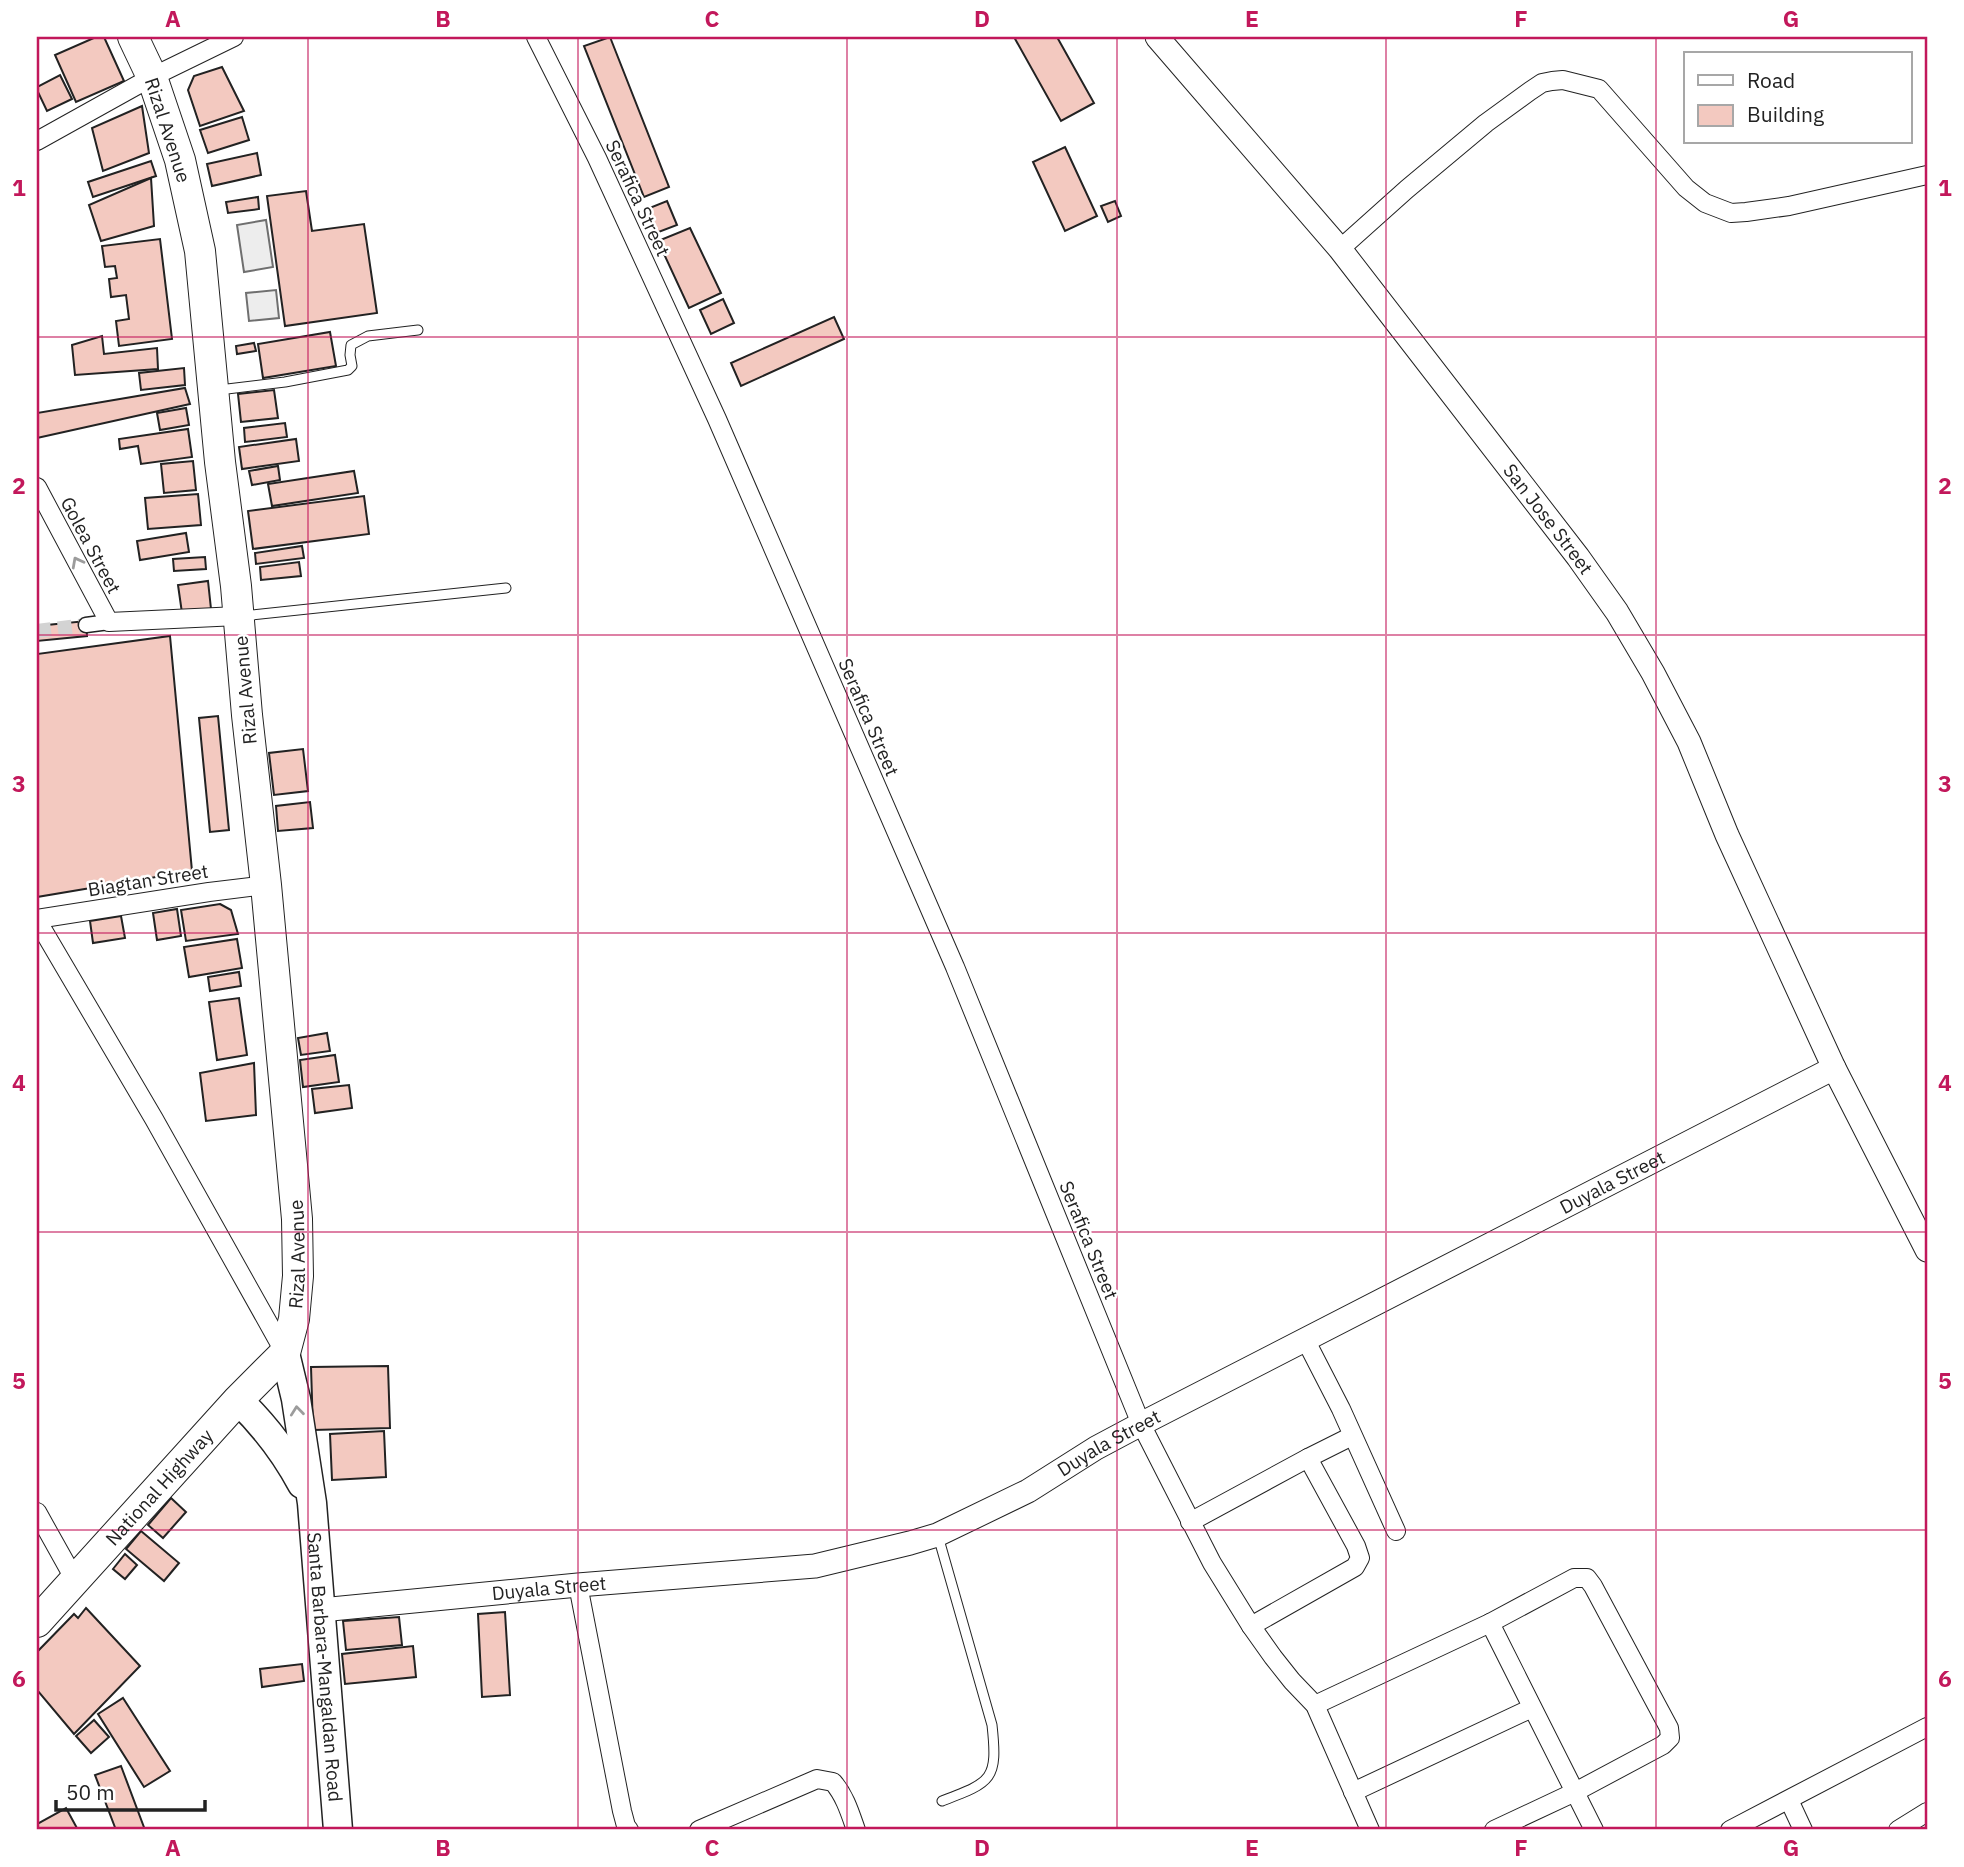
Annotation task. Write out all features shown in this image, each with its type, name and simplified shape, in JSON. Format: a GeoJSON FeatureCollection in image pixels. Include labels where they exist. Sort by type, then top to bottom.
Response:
{"type":"FeatureCollection","features":[{"type":"Feature","properties":{"kind":"highway","name":"Rizal Avenue"},"geometry":{"type":"LineString","coordinates":[[132,37],[152,77],[180,160],[194,221],[205,292],[220,463],[239,616],[266,885],[297,1219],[297,1287],[294,1319],[285,1353]]}},
{"type":"Feature","properties":{"kind":"highway","name":"National Highway"},"geometry":{"type":"LineString","coordinates":[[37,1622],[237,1401],[285,1353]]}},
{"type":"Feature","properties":{"kind":"main road","name":"Santa Barbara-Mangaldan Road"},"geometry":{"type":"LineString","coordinates":[[285,1353],[296,1399],[312,1503],[338,1830]]}},
{"type":"Feature","properties":{"kind":"main road","name":"Santa Barbara-Mangaldan Road"},"geometry":{"type":"LineString","coordinates":[[237,1401],[267,1431],[288,1458],[312,1503]]}},
{"type":"Feature","properties":{"kind":"street"},"geometry":{"type":"LineString","coordinates":[[37,141],[152,77],[234,37]]}},
{"type":"Feature","properties":{"kind":"street","name":"Serafica Street"},"geometry":{"type":"LineString","coordinates":[[536,37],[597,158],[717,419],[955,967],[1141,1424],[1212,1563],[1251,1626],[1292,1681],[1315,1705],[1370,1830]]}},
{"type":"Feature","properties":{"kind":"street","name":"San Jose Street"},"geometry":{"type":"LineString","coordinates":[[1157,37],[1340,249],[1578,556],[1617,612],[1689,742],[1727,835],[1834,1068],[1927,1250]]}},
{"type":"Feature","properties":{"kind":"street"},"geometry":{"type":"LineString","coordinates":[[1340,249],[1486,123],[1542,83],[1552,81],[1563,80],[1599,89],[1686,188],[1705,203],[1731,212],[1789,206],[1927,175]]}},
{"type":"Feature","properties":{"kind":"street","name":"Golea Street"},"geometry":{"type":"LineString","coordinates":[[37,487],[109,622]]}},
{"type":"Feature","properties":{"kind":"street"},"geometry":{"type":"LineString","coordinates":[[86,625],[239,616]]}},
{"type":"Feature","properties":{"kind":"street","name":"Biagtan Street"},"geometry":{"type":"LineString","coordinates":[[37,920],[266,885]]}},
{"type":"Feature","properties":{"kind":"street"},"geometry":{"type":"LineString","coordinates":[[37,920],[154,1119],[285,1353]]}},
{"type":"Feature","properties":{"kind":"street","name":"Duyala Street"},"geometry":{"type":"LineString","coordinates":[[321,1610],[578,1585],[815,1566],[937,1535],[1028,1491],[1141,1424],[1834,1068]]}},
{"type":"Feature","properties":{"kind":"street"},"geometry":{"type":"LineString","coordinates":[[1306,1339],[1396,1531]]}},
{"type":"Feature","properties":{"kind":"street"},"geometry":{"type":"LineString","coordinates":[[1190,1522],[1352,1436]]}},
{"type":"Feature","properties":{"kind":"street"},"geometry":{"type":"LineString","coordinates":[[1251,1626],[1355,1567],[1360,1558],[1356,1545],[1308,1458]]}},
{"type":"Feature","properties":{"kind":"street"},"geometry":{"type":"LineString","coordinates":[[37,1512],[75,1580]]}},
{"type":"Feature","properties":{"kind":"street"},"geometry":{"type":"LineString","coordinates":[[1315,1705],[1490,1623],[1574,1578],[1587,1578],[1671,1736],[1667,1742],[1575,1792],[1494,1830]]}},
{"type":"Feature","properties":{"kind":"street"},"geometry":{"type":"LineString","coordinates":[[578,1585],[622,1811],[629,1830]]}},
{"type":"Feature","properties":{"kind":"street"},"geometry":{"type":"LineString","coordinates":[[1490,1623],[1594,1830]]}},
{"type":"Feature","properties":{"kind":"street"},"geometry":{"type":"LineString","coordinates":[[1353,1792],[1532,1708]]}},
{"type":"Feature","properties":{"kind":"street"},"geometry":{"type":"LineString","coordinates":[[1730,1830],[1927,1727]]}},
{"type":"Feature","properties":{"kind":"street"},"geometry":{"type":"LineString","coordinates":[[707,1829],[817,1779],[825,1779],[833,1782],[843,1796],[856,1830]]}},
{"type":"Feature","properties":{"kind":"street"},"geometry":{"type":"LineString","coordinates":[[1789,1800],[1803,1830]]}},
{"type":"Feature","properties":{"kind":"street"},"geometry":{"type":"LineString","coordinates":[[1898,1830],[1927,1812]]}},
{"type":"Feature","properties":{"kind":"lane"},"geometry":{"type":"LineString","coordinates":[[214,390],[285,382],[348,370],[352,366],[351,345],[368,335],[418,330]]}},
{"type":"Feature","properties":{"kind":"lane"},"geometry":{"type":"LineString","coordinates":[[239,616],[506,589]]}},
{"type":"Feature","properties":{"kind":"lane"},"geometry":{"type":"LineString","coordinates":[[937,1535],[992,1725],[994,1750],[987,1779],[974,1789],[942,1801]]}},
{"type":"Feature","properties":{"kind":"shaded area"},"geometry":{"type":"Polygon","coordinates":[[[266,220],[273,267],[244,272],[237,225],[266,220]]]}},
{"type":"Feature","properties":{"kind":"shaded area"},"geometry":{"type":"Polygon","coordinates":[[[276,290],[279,318],[249,321],[246,293],[276,290]]]}},
{"type":"Feature","properties":{"kind":"building"},"geometry":{"type":"Polygon","coordinates":[[[96,37],[104,37],[124,81],[76,102],[55,55],[96,37]]]}},
{"type":"Feature","properties":{"kind":"building"},"geometry":{"type":"Polygon","coordinates":[[[610,37],[669,187],[644,197],[584,46],[610,37]]]}},
{"type":"Feature","properties":{"kind":"building"},"geometry":{"type":"Polygon","coordinates":[[[1014,37],[1057,37],[1094,103],[1061,121],[1014,37]]]}},
{"type":"Feature","properties":{"kind":"building"},"geometry":{"type":"Polygon","coordinates":[[[222,67],[244,111],[200,126],[188,90],[194,76],[222,67]]]}},
{"type":"Feature","properties":{"kind":"building"},"geometry":{"type":"Polygon","coordinates":[[[60,75],[72,99],[47,111],[37,87],[60,75]]]}},
{"type":"Feature","properties":{"kind":"building"},"geometry":{"type":"Polygon","coordinates":[[[142,106],[149,153],[103,171],[92,128],[142,106]]]}},
{"type":"Feature","properties":{"kind":"building"},"geometry":{"type":"Polygon","coordinates":[[[242,117],[249,140],[208,153],[200,130],[242,117]]]}},
{"type":"Feature","properties":{"kind":"building"},"geometry":{"type":"Polygon","coordinates":[[[1065,147],[1097,216],[1065,231],[1033,162],[1065,147]]]}},
{"type":"Feature","properties":{"kind":"building"},"geometry":{"type":"Polygon","coordinates":[[[257,153],[261,175],[212,186],[207,164],[257,153]]]}},
{"type":"Feature","properties":{"kind":"building"},"geometry":{"type":"Polygon","coordinates":[[[151,161],[156,176],[93,197],[88,182],[151,161]]]}},
{"type":"Feature","properties":{"kind":"building"},"geometry":{"type":"Polygon","coordinates":[[[151,178],[154,226],[101,241],[89,205],[151,178]]]}},
{"type":"Feature","properties":{"kind":"building"},"geometry":{"type":"Polygon","coordinates":[[[306,191],[312,231],[364,224],[377,313],[285,326],[267,196],[306,191]]]}},
{"type":"Feature","properties":{"kind":"building"},"geometry":{"type":"Polygon","coordinates":[[[258,197],[259,209],[228,213],[226,202],[258,197]]]}},
{"type":"Feature","properties":{"kind":"building"},"geometry":{"type":"Polygon","coordinates":[[[667,201],[677,225],[656,233],[647,209],[667,201]]]}},
{"type":"Feature","properties":{"kind":"building"},"geometry":{"type":"Polygon","coordinates":[[[1115,201],[1121,216],[1108,222],[1101,206],[1115,201]]]}},
{"type":"Feature","properties":{"kind":"building"},"geometry":{"type":"Polygon","coordinates":[[[690,228],[721,293],[689,308],[658,241],[690,228]]]}},
{"type":"Feature","properties":{"kind":"building"},"geometry":{"type":"Polygon","coordinates":[[[160,239],[172,339],[119,346],[116,321],[129,319],[126,295],[111,297],[109,279],[117,278],[115,266],[105,267],[102,246],[160,239]]]}},
{"type":"Feature","properties":{"kind":"building"},"geometry":{"type":"Polygon","coordinates":[[[723,299],[734,323],[711,334],[700,310],[723,299]]]}},
{"type":"Feature","properties":{"kind":"building"},"geometry":{"type":"Polygon","coordinates":[[[834,317],[844,339],[741,386],[731,363],[834,317]]]}},
{"type":"Feature","properties":{"kind":"building"},"geometry":{"type":"Polygon","coordinates":[[[330,332],[336,366],[263,378],[258,344],[330,332]]]}},
{"type":"Feature","properties":{"kind":"building"},"geometry":{"type":"Polygon","coordinates":[[[102,336],[104,354],[157,348],[158,369],[75,375],[72,345],[102,336]]]}},
{"type":"Feature","properties":{"kind":"building"},"geometry":{"type":"Polygon","coordinates":[[[254,343],[256,351],[237,354],[236,346],[254,343]]]}},
{"type":"Feature","properties":{"kind":"building"},"geometry":{"type":"Polygon","coordinates":[[[184,368],[185,385],[141,390],[139,373],[184,368]]]}},
{"type":"Feature","properties":{"kind":"building"},"geometry":{"type":"Polygon","coordinates":[[[185,388],[190,404],[37,438],[37,413],[185,388]]]}},
{"type":"Feature","properties":{"kind":"building"},"geometry":{"type":"Polygon","coordinates":[[[274,390],[278,418],[241,422],[238,394],[274,390]]]}},
{"type":"Feature","properties":{"kind":"building"},"geometry":{"type":"Polygon","coordinates":[[[186,408],[189,425],[160,430],[157,413],[186,408]]]}},
{"type":"Feature","properties":{"kind":"building"},"geometry":{"type":"Polygon","coordinates":[[[285,423],[287,437],[245,442],[244,428],[285,423]]]}},
{"type":"Feature","properties":{"kind":"building"},"geometry":{"type":"Polygon","coordinates":[[[188,429],[192,457],[141,464],[138,446],[120,449],[119,439],[188,429]]]}},
{"type":"Feature","properties":{"kind":"building"},"geometry":{"type":"Polygon","coordinates":[[[296,439],[299,461],[242,469],[239,447],[296,439]]]}},
{"type":"Feature","properties":{"kind":"building"},"geometry":{"type":"Polygon","coordinates":[[[193,461],[196,490],[164,493],[161,464],[193,461]]]}},
{"type":"Feature","properties":{"kind":"building"},"geometry":{"type":"Polygon","coordinates":[[[278,466],[280,480],[252,485],[249,471],[278,466]]]}},
{"type":"Feature","properties":{"kind":"building"},"geometry":{"type":"Polygon","coordinates":[[[354,471],[358,493],[272,506],[268,484],[354,471]]]}},
{"type":"Feature","properties":{"kind":"building"},"geometry":{"type":"Polygon","coordinates":[[[198,494],[201,525],[148,529],[145,498],[198,494]]]}},
{"type":"Feature","properties":{"kind":"building"},"geometry":{"type":"Polygon","coordinates":[[[364,496],[369,534],[253,549],[248,511],[364,496]]]}},
{"type":"Feature","properties":{"kind":"building"},"geometry":{"type":"Polygon","coordinates":[[[186,533],[189,552],[140,560],[137,541],[186,533]]]}},
{"type":"Feature","properties":{"kind":"building"},"geometry":{"type":"Polygon","coordinates":[[[302,546],[304,558],[256,564],[255,553],[302,546]]]}},
{"type":"Feature","properties":{"kind":"building"},"geometry":{"type":"Polygon","coordinates":[[[205,557],[206,569],[174,571],[173,559],[205,557]]]}},
{"type":"Feature","properties":{"kind":"building"},"geometry":{"type":"Polygon","coordinates":[[[299,562],[301,576],[261,580],[260,567],[299,562]]]}},
{"type":"Feature","properties":{"kind":"building"},"geometry":{"type":"Polygon","coordinates":[[[208,581],[211,609],[182,613],[178,585],[208,581]]]}},
{"type":"Feature","properties":{"kind":"building"},"geometry":{"type":"Polygon","coordinates":[[[86,621],[87,636],[37,641],[37,626],[86,621]]]}},
{"type":"Feature","properties":{"kind":"building"},"geometry":{"type":"Polygon","coordinates":[[[170,636],[192,871],[37,897],[37,654],[170,636]]]}},
{"type":"Feature","properties":{"kind":"building"},"geometry":{"type":"Polygon","coordinates":[[[218,716],[229,830],[210,832],[199,718],[218,716]]]}},
{"type":"Feature","properties":{"kind":"building"},"geometry":{"type":"Polygon","coordinates":[[[303,749],[308,791],[274,795],[269,753],[303,749]]]}},
{"type":"Feature","properties":{"kind":"building"},"geometry":{"type":"Polygon","coordinates":[[[310,802],[313,828],[278,831],[276,806],[310,802]]]}},
{"type":"Feature","properties":{"kind":"building"},"geometry":{"type":"Polygon","coordinates":[[[220,904],[231,910],[238,934],[186,941],[181,910],[220,904]]]}},
{"type":"Feature","properties":{"kind":"building"},"geometry":{"type":"Polygon","coordinates":[[[177,909],[181,936],[157,940],[153,913],[177,909]]]}},
{"type":"Feature","properties":{"kind":"building"},"geometry":{"type":"Polygon","coordinates":[[[121,916],[125,938],[93,943],[90,921],[121,916]]]}},
{"type":"Feature","properties":{"kind":"building"},"geometry":{"type":"Polygon","coordinates":[[[237,939],[242,968],[189,977],[184,947],[237,939]]]}},
{"type":"Feature","properties":{"kind":"building"},"geometry":{"type":"Polygon","coordinates":[[[239,972],[241,986],[210,991],[208,977],[239,972]]]}},
{"type":"Feature","properties":{"kind":"building"},"geometry":{"type":"Polygon","coordinates":[[[239,998],[247,1055],[217,1060],[209,1002],[239,998]]]}},
{"type":"Feature","properties":{"kind":"building"},"geometry":{"type":"Polygon","coordinates":[[[327,1033],[330,1051],[301,1055],[298,1038],[327,1033]]]}},
{"type":"Feature","properties":{"kind":"building"},"geometry":{"type":"Polygon","coordinates":[[[335,1055],[339,1082],[303,1087],[300,1060],[335,1055]]]}},
{"type":"Feature","properties":{"kind":"building"},"geometry":{"type":"Polygon","coordinates":[[[254,1063],[256,1115],[206,1121],[200,1073],[254,1063]]]}},
{"type":"Feature","properties":{"kind":"building"},"geometry":{"type":"Polygon","coordinates":[[[349,1085],[352,1108],[315,1113],[312,1089],[349,1085]]]}},
{"type":"Feature","properties":{"kind":"building"},"geometry":{"type":"Polygon","coordinates":[[[388,1366],[390,1428],[313,1430],[311,1367],[388,1366]]]}},
{"type":"Feature","properties":{"kind":"building"},"geometry":{"type":"Polygon","coordinates":[[[384,1431],[386,1477],[332,1480],[330,1434],[384,1431]]]}},
{"type":"Feature","properties":{"kind":"building"},"geometry":{"type":"Polygon","coordinates":[[[171,1498],[186,1512],[163,1538],[148,1525],[171,1498]]]}},
{"type":"Feature","properties":{"kind":"building"},"geometry":{"type":"Polygon","coordinates":[[[141,1531],[179,1563],[164,1581],[126,1549],[141,1531]]]}},
{"type":"Feature","properties":{"kind":"building"},"geometry":{"type":"Polygon","coordinates":[[[125,1554],[137,1565],[125,1579],[113,1569],[125,1554]]]}},
{"type":"Feature","properties":{"kind":"building"},"geometry":{"type":"Polygon","coordinates":[[[86,1608],[140,1666],[74,1734],[37,1690],[37,1652],[74,1614],[78,1618],[86,1608]]]}},
{"type":"Feature","properties":{"kind":"building"},"geometry":{"type":"Polygon","coordinates":[[[505,1612],[510,1695],[482,1697],[478,1614],[505,1612]]]}},
{"type":"Feature","properties":{"kind":"building"},"geometry":{"type":"Polygon","coordinates":[[[399,1617],[402,1645],[346,1650],[343,1621],[399,1617]]]}},
{"type":"Feature","properties":{"kind":"building"},"geometry":{"type":"Polygon","coordinates":[[[413,1646],[416,1677],[345,1684],[342,1654],[413,1646]]]}},
{"type":"Feature","properties":{"kind":"building"},"geometry":{"type":"Polygon","coordinates":[[[302,1664],[304,1681],[262,1687],[260,1669],[302,1664]]]}},
{"type":"Feature","properties":{"kind":"building"},"geometry":{"type":"Polygon","coordinates":[[[123,1698],[170,1771],[144,1787],[98,1714],[123,1698]]]}},
{"type":"Feature","properties":{"kind":"building"},"geometry":{"type":"Polygon","coordinates":[[[94,1720],[109,1737],[91,1753],[76,1736],[94,1720]]]}},
{"type":"Feature","properties":{"kind":"building"},"geometry":{"type":"Polygon","coordinates":[[[121,1766],[145,1830],[116,1830],[95,1775],[121,1766]]]}},
{"type":"Feature","properties":{"kind":"building"},"geometry":{"type":"Polygon","coordinates":[[[66,1808],[78,1830],[37,1830],[37,1824],[66,1808]]]}},
{"type":"Feature","properties":{"kind":"tunnel"},"geometry":{"type":"LineString","coordinates":[[37,631],[86,625]]}}]}
